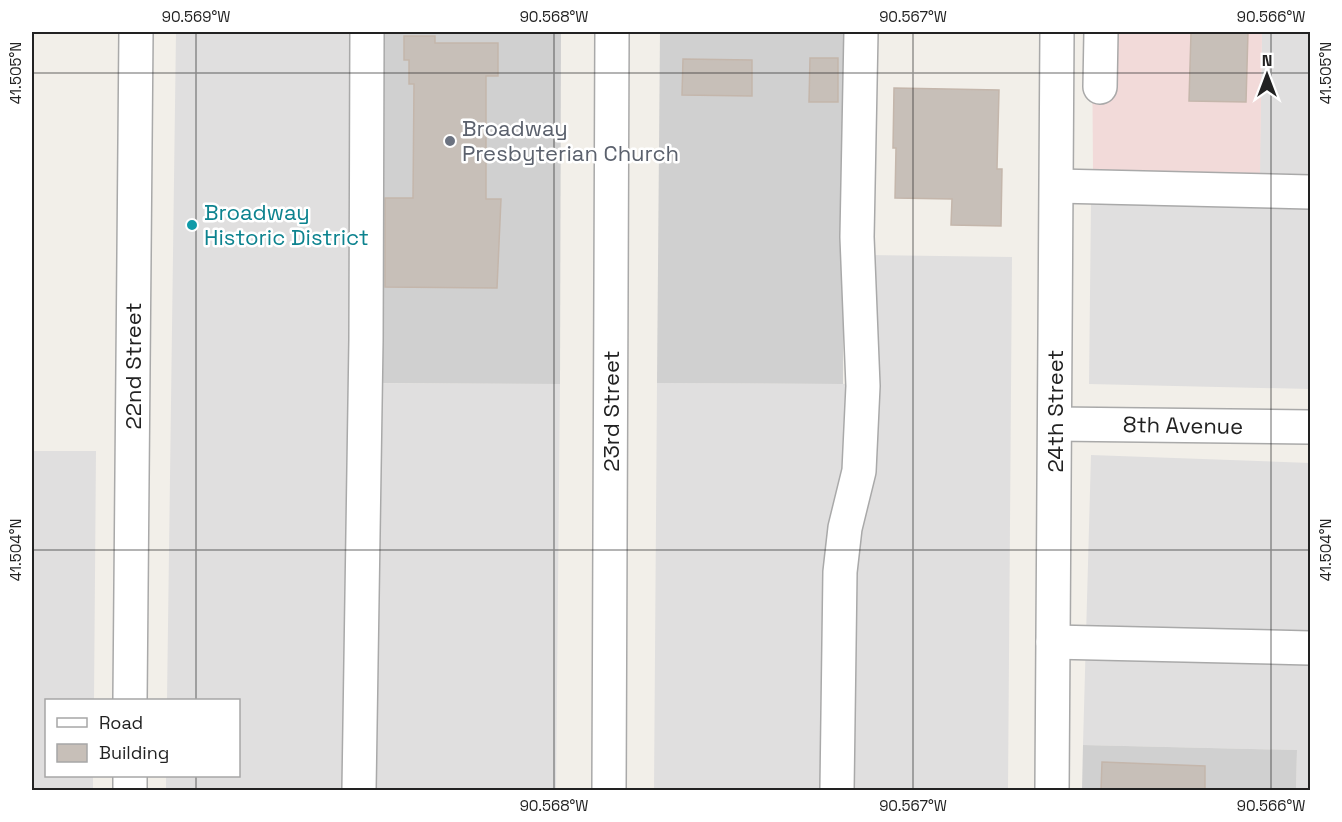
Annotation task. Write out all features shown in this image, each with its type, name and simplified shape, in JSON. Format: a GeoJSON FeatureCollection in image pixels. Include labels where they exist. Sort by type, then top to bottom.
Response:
{"type":"FeatureCollection","features":[{"type":"Feature","properties":{"kind":"street","name":"22nd Street"},"geometry":{"type":"LineString","coordinates":[[130,699],[136,32]]}},
{"type":"Feature","properties":{"kind":"street"},"geometry":{"type":"LineString","coordinates":[[359,790],[366,340],[367,32]]}},
{"type":"Feature","properties":{"kind":"street","name":"23rd Street"},"geometry":{"type":"LineString","coordinates":[[609,790],[612,32]]}},
{"type":"Feature","properties":{"kind":"street"},"geometry":{"type":"LineString","coordinates":[[837,790],[840,572],[846,528],[859,471],[863,386],[857,237],[861,32]]}},
{"type":"Feature","properties":{"kind":"street","name":"24th Street"},"geometry":{"type":"LineString","coordinates":[[1052,790],[1057,32]]}},
{"type":"Feature","properties":{"kind":"street"},"geometry":{"type":"LineString","coordinates":[[1100,87],[1101,32]]}},
{"type":"Feature","properties":{"kind":"street"},"geometry":{"type":"LineString","coordinates":[[1057,186],[1311,192]]}},
{"type":"Feature","properties":{"kind":"street","name":"8th Avenue"},"geometry":{"type":"LineString","coordinates":[[1055,424],[1311,427]]}},
{"type":"Feature","properties":{"kind":"street"},"geometry":{"type":"LineString","coordinates":[[1053,642],[1311,648]]}},
{"type":"Feature","properties":{"kind":"shaded area"},"geometry":{"type":"Polygon","coordinates":[[[176,32],[351,32],[348,383],[560,384],[556,790],[166,790],[166,777],[240,777],[240,699],[167,699],[176,32]]]}},
{"type":"Feature","properties":{"kind":"shaded area"},"geometry":{"type":"Polygon","coordinates":[[[377,32],[561,32],[560,384],[376,383],[377,32]]]}},
{"type":"Feature","properties":{"kind":"shaded area"},"geometry":{"type":"Polygon","coordinates":[[[660,32],[844,32],[843,384],[657,383],[660,32]]]}},
{"type":"Feature","properties":{"kind":"shaded area"},"geometry":{"type":"Polygon","coordinates":[[[1092,32],[1262,32],[1260,176],[1093,172],[1092,32]]]}},
{"type":"Feature","properties":{"kind":"shaded area"},"geometry":{"type":"Polygon","coordinates":[[[1262,32],[1310,32],[1310,389],[1089,384],[1091,203],[1259,207],[1262,32]]]}},
{"type":"Feature","properties":{"kind":"shaded area"},"geometry":{"type":"Polygon","coordinates":[[[868,255],[1012,257],[1008,790],[654,790],[657,383],[870,384],[868,255]]]}},
{"type":"Feature","properties":{"kind":"shaded area"},"geometry":{"type":"Polygon","coordinates":[[[32,451],[96,451],[94,699],[45,699],[45,777],[93,777],[93,790],[32,790],[32,451]]]}},
{"type":"Feature","properties":{"kind":"shaded area"},"geometry":{"type":"Polygon","coordinates":[[[1091,455],[1310,463],[1310,790],[1296,790],[1297,750],[1083,745],[1091,455]]]}},
{"type":"Feature","properties":{"kind":"shaded area"},"geometry":{"type":"Polygon","coordinates":[[[1083,745],[1297,750],[1296,790],[1082,790],[1083,745]]]}},
{"type":"Feature","properties":{"kind":"building"},"geometry":{"type":"Polygon","coordinates":[[[1191,32],[1248,32],[1246,102],[1189,101],[1191,32]]]}},
{"type":"Feature","properties":{"kind":"building","name":"Broadway Presbyterian Church"},"geometry":{"type":"Polygon","coordinates":[[[404,36],[435,36],[435,43],[498,43],[498,76],[486,76],[486,199],[501,199],[497,288],[385,287],[385,198],[413,198],[414,84],[409,84],[409,60],[404,60],[404,36]]]}},
{"type":"Feature","properties":{"kind":"building"},"geometry":{"type":"Polygon","coordinates":[[[810,58],[838,58],[838,102],[809,102],[810,58]]]}},
{"type":"Feature","properties":{"kind":"building"},"geometry":{"type":"Polygon","coordinates":[[[683,59],[752,60],[752,96],[682,95],[683,59]]]}},
{"type":"Feature","properties":{"kind":"building"},"geometry":{"type":"Polygon","coordinates":[[[894,88],[999,90],[997,169],[1002,169],[1001,226],[951,225],[952,199],[895,198],[894,88]]]}},
{"type":"Feature","properties":{"kind":"building"},"geometry":{"type":"Polygon","coordinates":[[[1102,762],[1205,766],[1205,790],[1101,790],[1102,762]]]}},
{"type":"Feature","properties":{"kind":"place","name":"Broadway Presbyterian Church"},"geometry":{"type":"Point","coordinates":[450,141]}},
{"type":"Feature","properties":{"kind":"place","name":"Broadway Historic District"},"geometry":{"type":"Point","coordinates":[192,225]}}]}
